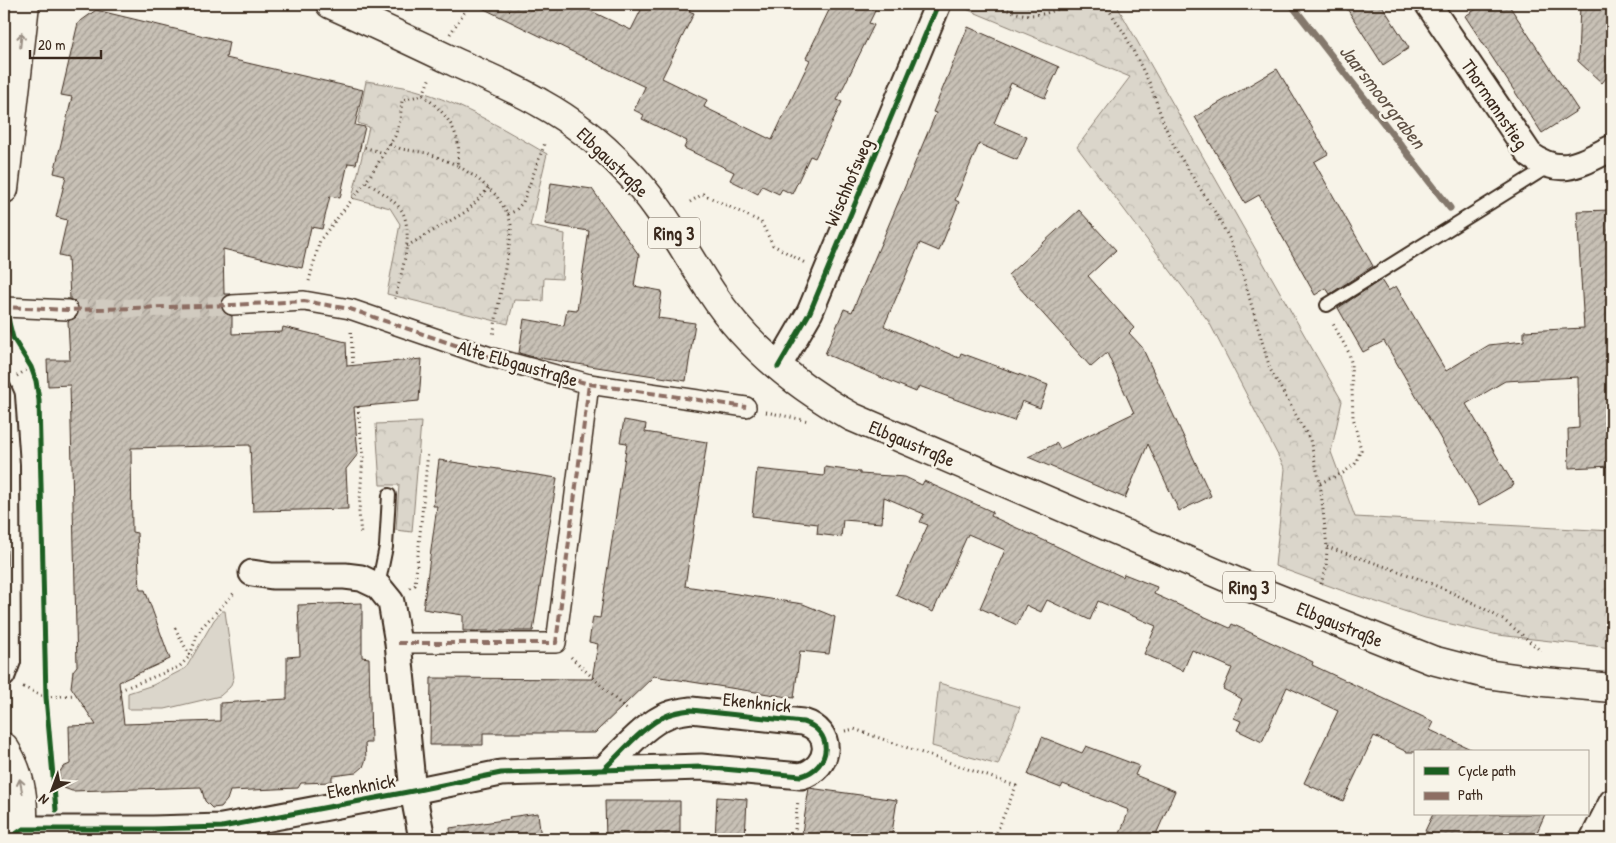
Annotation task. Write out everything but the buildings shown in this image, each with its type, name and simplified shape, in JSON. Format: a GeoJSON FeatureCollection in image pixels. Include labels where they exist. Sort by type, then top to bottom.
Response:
{"type":"FeatureCollection","features":[{"type":"Feature","properties":{"kind":"main road"},"geometry":{"type":"LineString","coordinates":[[4,189],[25,4]]}},
{"type":"Feature","properties":{"kind":"main road","name":"Elbgaustraße"},"geometry":{"type":"LineString","coordinates":[[330,4],[542,103],[579,128],[605,149],[644,190],[662,213],[712,294],[744,334],[778,368],[821,400],[852,417],[1244,585],[1432,660],[1486,674],[1544,682],[1612,688]]}},
{"type":"Feature","properties":{"kind":"main road"},"geometry":{"type":"LineString","coordinates":[[4,747],[22,787],[14,830]]}},
{"type":"Feature","properties":{"kind":"street","name":"Wischhofsweg"},"geometry":{"type":"LineString","coordinates":[[778,368],[810,312],[937,4]]}},
{"type":"Feature","properties":{"kind":"street","name":"Thormannstieg"},"geometry":{"type":"LineString","coordinates":[[1428,4],[1522,146],[1530,155],[1549,166]]}},
{"type":"Feature","properties":{"kind":"street"},"geometry":{"type":"LineString","coordinates":[[1549,166],[1570,166],[1612,148]]}},
{"type":"Feature","properties":{"kind":"street","name":"Alte Elbgaustraße"},"geometry":{"type":"LineString","coordinates":[[232,305],[304,301],[350,308],[490,357],[589,384],[746,407]]}},
{"type":"Feature","properties":{"kind":"street"},"geometry":{"type":"LineString","coordinates":[[5,307],[68,310]]}},
{"type":"Feature","properties":{"kind":"street"},"geometry":{"type":"LineString","coordinates":[[398,643],[556,643],[589,384]]}},
{"type":"Feature","properties":{"kind":"street"},"geometry":{"type":"LineString","coordinates":[[246,579],[272,576],[345,576],[361,578],[385,594]]}},
{"type":"Feature","properties":{"kind":"street","name":"Ekenknick"},"geometry":{"type":"LineString","coordinates":[[385,594],[398,643],[414,791]]}},
{"type":"Feature","properties":{"kind":"street","name":"Ekenknick"},"geometry":{"type":"LineString","coordinates":[[604,769],[647,728],[668,715],[691,710],[803,722],[816,728],[823,737]]}},
{"type":"Feature","properties":{"kind":"street"},"geometry":{"type":"LineString","coordinates":[[801,776],[809,774],[817,768],[824,758],[823,737]]}},
{"type":"Feature","properties":{"kind":"street","name":"Ekenknick"},"geometry":{"type":"LineString","coordinates":[[14,830],[155,834],[222,827],[501,773],[700,767],[801,776]]}},
{"type":"Feature","properties":{"kind":"street"},"geometry":{"type":"LineString","coordinates":[[414,791],[422,839]]}},
{"type":"Feature","properties":{"kind":"street"},"geometry":{"type":"LineString","coordinates":[[1593,839],[1612,802]]}},
{"type":"Feature","properties":{"kind":"lane"},"geometry":{"type":"LineString","coordinates":[[1327,305],[1549,166]]}},
{"type":"Feature","properties":{"kind":"lane"},"geometry":{"type":"LineString","coordinates":[[4,386],[8,396],[13,465],[14,605],[14,662],[8,678],[4,682]]}},
{"type":"Feature","properties":{"kind":"lane"},"geometry":{"type":"LineString","coordinates":[[385,594],[389,495]]}},
{"type":"Feature","properties":{"kind":"path"},"geometry":{"type":"LineString","coordinates":[[456,26],[465,11],[466,4]]}},
{"type":"Feature","properties":{"kind":"path"},"geometry":{"type":"LineString","coordinates":[[994,4],[1033,15],[1044,14],[1068,4]]}},
{"type":"Feature","properties":{"kind":"path"},"geometry":{"type":"LineString","coordinates":[[1105,4],[1124,33],[1150,84],[1164,124],[1176,150],[1229,238],[1240,265],[1270,369],[1310,440],[1320,483],[1327,547],[1326,568],[1320,590]]}},
{"type":"Feature","properties":{"kind":"path"},"geometry":{"type":"LineString","coordinates":[[423,95],[427,84]]}},
{"type":"Feature","properties":{"kind":"path"},"geometry":{"type":"LineString","coordinates":[[304,301],[320,240],[366,182],[390,144],[399,127],[402,100],[423,95]]}},
{"type":"Feature","properties":{"kind":"path"},"geometry":{"type":"LineString","coordinates":[[423,95],[435,104],[452,125],[459,147],[457,166]]}},
{"type":"Feature","properties":{"kind":"path"},"geometry":{"type":"LineString","coordinates":[[508,214],[516,211],[523,202],[545,143]]}},
{"type":"Feature","properties":{"kind":"path"},"geometry":{"type":"LineString","coordinates":[[390,144],[401,149],[427,152],[457,166],[489,188],[508,214],[511,234],[490,357]]}},
{"type":"Feature","properties":{"kind":"path"},"geometry":{"type":"LineString","coordinates":[[360,146],[384,153]]}},
{"type":"Feature","properties":{"kind":"path"},"geometry":{"type":"LineString","coordinates":[[366,182],[393,202],[402,212],[407,227],[407,246],[390,322]]}},
{"type":"Feature","properties":{"kind":"path"},"geometry":{"type":"LineString","coordinates":[[407,246],[467,211],[489,188]]}},
{"type":"Feature","properties":{"kind":"path"},"geometry":{"type":"LineString","coordinates":[[690,202],[703,194],[761,222],[773,245],[825,275]]}},
{"type":"Feature","properties":{"kind":"path"},"geometry":{"type":"LineString","coordinates":[[1320,483],[1343,473],[1355,464],[1360,457],[1361,450],[1353,417],[1349,353],[1327,313],[1327,305]]}},
{"type":"Feature","properties":{"kind":"path"},"geometry":{"type":"LineString","coordinates":[[350,308],[352,366]]}},
{"type":"Feature","properties":{"kind":"path"},"geometry":{"type":"LineString","coordinates":[[16,376],[31,367]]}},
{"type":"Feature","properties":{"kind":"path"},"geometry":{"type":"LineString","coordinates":[[358,407],[362,457],[359,512],[361,536]]}},
{"type":"Feature","properties":{"kind":"path"},"geometry":{"type":"LineString","coordinates":[[746,407],[808,422]]}},
{"type":"Feature","properties":{"kind":"path"},"geometry":{"type":"LineString","coordinates":[[385,594],[415,584],[428,452]]}},
{"type":"Feature","properties":{"kind":"path"},"geometry":{"type":"LineString","coordinates":[[1327,547],[1389,567],[1459,596],[1504,621],[1541,651]]}},
{"type":"Feature","properties":{"kind":"path"},"geometry":{"type":"LineString","coordinates":[[120,690],[179,667],[190,656],[197,635],[202,627],[246,579]]}},
{"type":"Feature","properties":{"kind":"path"},"geometry":{"type":"LineString","coordinates":[[175,628],[190,656]]}},
{"type":"Feature","properties":{"kind":"path"},"geometry":{"type":"LineString","coordinates":[[556,643],[647,728]]}},
{"type":"Feature","properties":{"kind":"path"},"geometry":{"type":"LineString","coordinates":[[46,697],[76,695]]}},
{"type":"Feature","properties":{"kind":"path"},"geometry":{"type":"LineString","coordinates":[[823,737],[854,729],[1016,786],[994,839]]}},
{"type":"Feature","properties":{"kind":"path"},"geometry":{"type":"LineString","coordinates":[[794,839],[801,776]]}},
{"type":"Feature","properties":{"kind":"green space"},"geometry":{"type":"Polygon","coordinates":[[[960,4],[1116,4],[1342,401],[1331,452],[1355,517],[1612,531],[1612,648],[1498,635],[1425,618],[1275,566],[1285,469],[1209,322],[1077,147],[1130,77],[959,6],[960,4]]]}},
{"type":"Feature","properties":{"kind":"green space"},"geometry":{"type":"Polygon","coordinates":[[[366,81],[404,87],[442,99],[478,115],[547,154],[530,226],[565,234],[562,279],[544,278],[543,301],[514,300],[508,324],[387,294],[400,224],[390,208],[352,198],[369,127],[358,123],[366,81]]]}},
{"type":"Feature","properties":{"kind":"green space"},"geometry":{"type":"Polygon","coordinates":[[[421,422],[412,532],[396,530],[399,485],[380,485],[376,424],[421,422]]]}},
{"type":"Feature","properties":{"kind":"green space"},"geometry":{"type":"Polygon","coordinates":[[[222,611],[225,611],[234,677],[230,687],[220,696],[165,709],[128,709],[128,693],[153,685],[186,668],[214,620],[222,611]]]}},
{"type":"Feature","properties":{"kind":"green space"},"geometry":{"type":"Polygon","coordinates":[[[939,683],[1020,707],[998,765],[932,746],[939,683]]]}},
{"type":"Feature","properties":{"kind":"waterway","name":"Jaarsmoorgraben"},"geometry":{"type":"LineString","coordinates":[[1291,4],[1450,208]]}},
{"type":"Feature","properties":{"kind":"tunnel"},"geometry":{"type":"LineString","coordinates":[[68,310],[232,305]]}},
{"type":"Feature","properties":{"kind":"marked path"},"geometry":{"type":"LineString","coordinates":[[5,311],[5,307],[68,310],[304,301],[350,309],[490,357],[589,384],[746,407]]}},
{"type":"Feature","properties":{"kind":"marked path"},"geometry":{"type":"LineString","coordinates":[[398,643],[556,643],[589,384]]}},
{"type":"Feature","properties":{"kind":"cycle path"},"geometry":{"type":"LineString","coordinates":[[778,367],[810,312],[938,4]]}},
{"type":"Feature","properties":{"kind":"cycle path"},"geometry":{"type":"LineString","coordinates":[[5,307],[13,338],[31,367],[36,381],[39,400],[46,697],[56,810]]}},
{"type":"Feature","properties":{"kind":"cycle path"},"geometry":{"type":"LineString","coordinates":[[8,839],[23,829],[222,827],[501,773],[701,767],[801,776],[819,765],[825,749],[820,733],[803,722],[691,710],[671,714],[659,719],[634,739],[604,769]]}}]}
